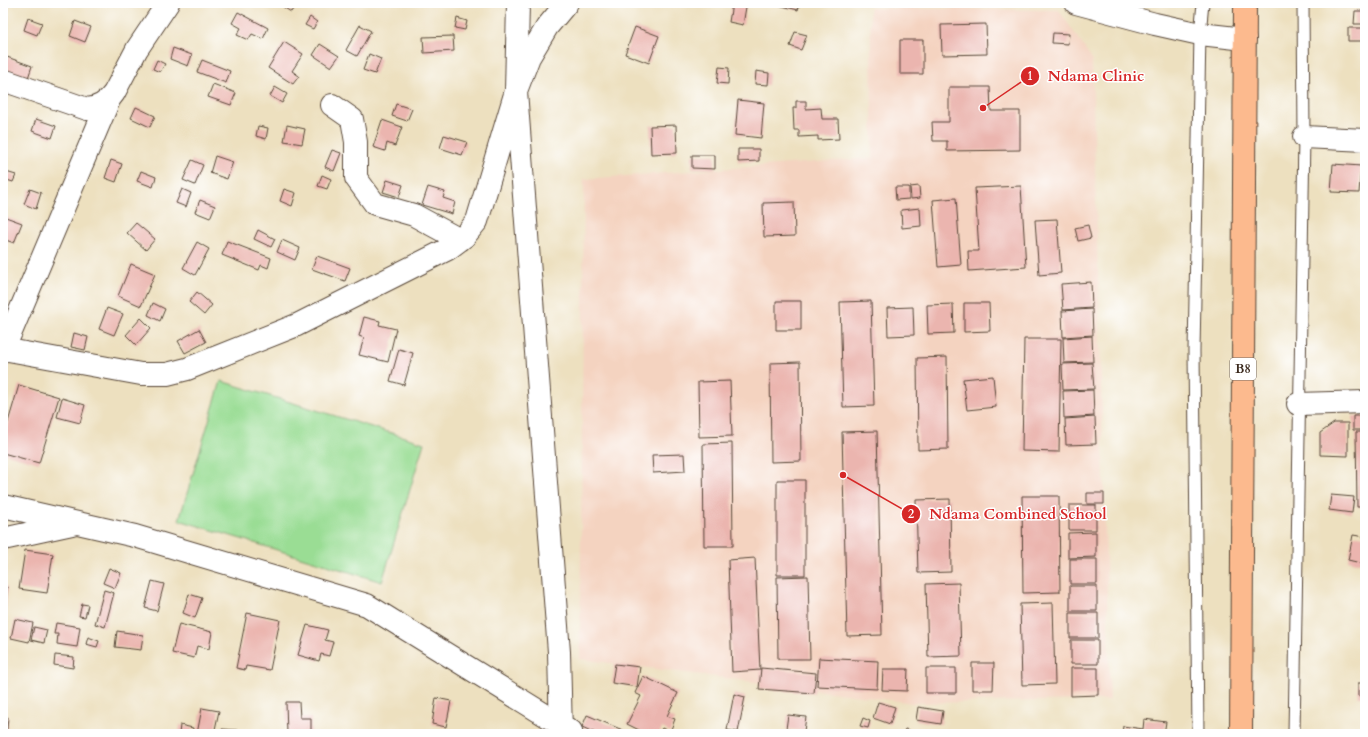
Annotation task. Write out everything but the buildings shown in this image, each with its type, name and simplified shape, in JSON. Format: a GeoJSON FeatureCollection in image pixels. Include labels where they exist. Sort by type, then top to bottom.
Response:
{"type":"FeatureCollection","features":[{"type":"Feature","properties":{"kind":"highway","name":"B8"},"geometry":{"type":"LineString","coordinates":[[1241,734],[1245,3]]}},
{"type":"Feature","properties":{"kind":"street"},"geometry":{"type":"LineString","coordinates":[[168,3],[137,49],[109,100],[3,350],[141,374],[167,374],[187,369],[296,325],[448,249],[464,237],[477,221],[516,91],[529,57],[547,27],[567,3]]}},
{"type":"Feature","properties":{"kind":"street"},"geometry":{"type":"LineString","coordinates":[[518,3],[516,91],[566,731]]}},
{"type":"Feature","properties":{"kind":"street"},"geometry":{"type":"LineString","coordinates":[[1076,3],[1155,24],[1200,34],[1245,39]]}},
{"type":"Feature","properties":{"kind":"street"},"geometry":{"type":"LineString","coordinates":[[3,80],[87,109],[96,108],[109,100]]}},
{"type":"Feature","properties":{"kind":"street"},"geometry":{"type":"LineString","coordinates":[[332,104],[352,119],[356,142],[356,178],[375,204],[414,215],[460,240]]}},
{"type":"Feature","properties":{"kind":"street"},"geometry":{"type":"LineString","coordinates":[[1304,137],[1365,140]]}},
{"type":"Feature","properties":{"kind":"street"},"geometry":{"type":"LineString","coordinates":[[1298,404],[1365,402]]}},
{"type":"Feature","properties":{"kind":"street"},"geometry":{"type":"LineString","coordinates":[[3,506],[135,536],[367,605],[566,731]]}},
{"type":"Feature","properties":{"kind":"street"},"geometry":{"type":"LineString","coordinates":[[3,540],[79,523]]}},
{"type":"Feature","properties":{"kind":"lane"},"geometry":{"type":"LineString","coordinates":[[1198,734],[1194,351],[1200,34],[1203,3]]}},
{"type":"Feature","properties":{"kind":"lane"},"geometry":{"type":"LineString","coordinates":[[1294,734],[1298,404],[1304,137],[1303,3]]}},
{"type":"Feature","properties":{"kind":"shaded area"},"geometry":{"type":"Polygon","coordinates":[[[870,8],[1059,10],[1092,59],[1110,700],[913,703],[580,659],[584,179],[873,158],[870,8]]]}},
{"type":"Feature","properties":{"kind":"green space"},"geometry":{"type":"Polygon","coordinates":[[[221,381],[424,443],[382,582],[179,520],[221,381]]]}},
{"type":"Feature","properties":{"kind":"place","name":"Ndama Clinic"},"geometry":{"type":"Point","coordinates":[983,108]}},
{"type":"Feature","properties":{"kind":"place","name":"Ndama Combined School"},"geometry":{"type":"Point","coordinates":[843,475]}}]}
